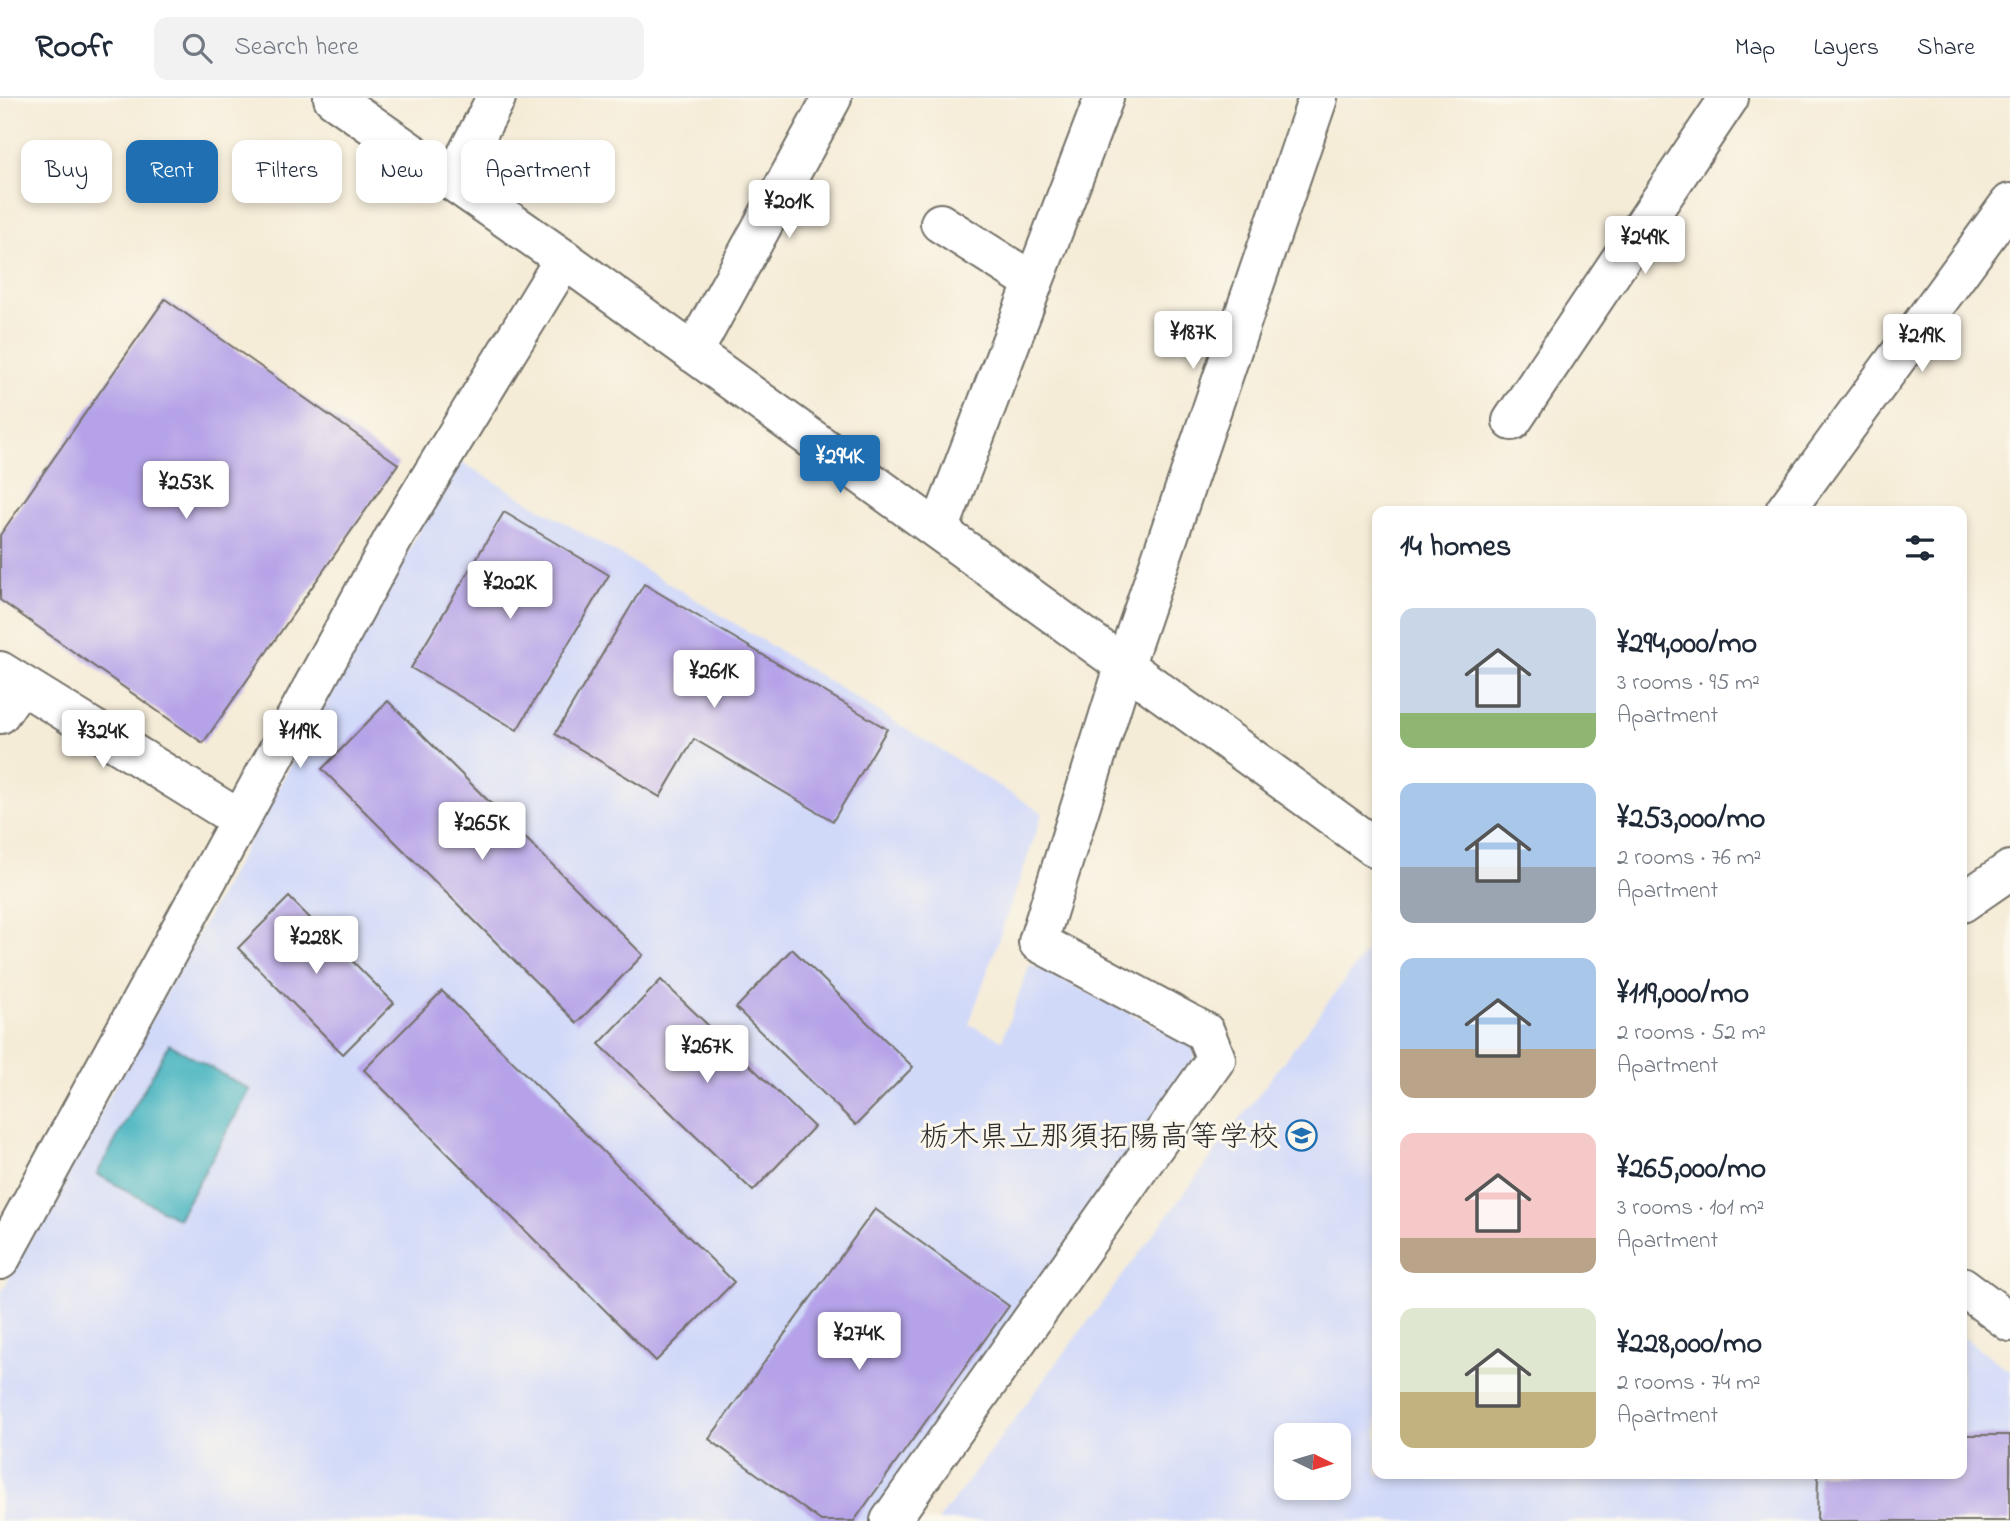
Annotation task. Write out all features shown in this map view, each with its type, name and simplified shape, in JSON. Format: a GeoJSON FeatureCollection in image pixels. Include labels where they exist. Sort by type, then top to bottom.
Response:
{"type":"FeatureCollection","features":[{"type":"Feature","properties":{"kind":"street"},"geometry":{"type":"LineString","coordinates":[[333,98],[564,259],[1372,845]]}},
{"type":"Feature","properties":{"kind":"street"},"geometry":{"type":"LineString","coordinates":[[453,181],[496,98]]}},
{"type":"Feature","properties":{"kind":"street"},"geometry":{"type":"LineString","coordinates":[[693,353],[832,98]]}},
{"type":"Feature","properties":{"kind":"street"},"geometry":{"type":"LineString","coordinates":[[939,530],[1104,98]]}},
{"type":"Feature","properties":{"kind":"street"},"geometry":{"type":"LineString","coordinates":[[890,1521],[1199,1087],[1216,1059],[1205,1032],[1038,942],[1125,664],[1318,98]]}},
{"type":"Feature","properties":{"kind":"street"},"geometry":{"type":"LineString","coordinates":[[1512,421],[1729,98]]}},
{"type":"Feature","properties":{"kind":"street"},"geometry":{"type":"LineString","coordinates":[[1789,506],[2010,203]]}},
{"type":"Feature","properties":{"kind":"street"},"geometry":{"type":"LineString","coordinates":[[940,223],[1033,282]]}},
{"type":"Feature","properties":{"kind":"street"},"geometry":{"type":"LineString","coordinates":[[0,1260],[397,532],[564,259]]}},
{"type":"Feature","properties":{"kind":"street"},"geometry":{"type":"LineString","coordinates":[[7,690],[239,818]]}},
{"type":"Feature","properties":{"kind":"street"},"geometry":{"type":"LineString","coordinates":[[1967,900],[2010,870]]}},
{"type":"Feature","properties":{"kind":"street"},"geometry":{"type":"LineString","coordinates":[[1967,1290],[2010,1322]]}},
{"type":"Feature","properties":{"kind":"shaded area"},"geometry":{"type":"Polygon","coordinates":[[[458,460],[690,596],[1043,813],[969,1024],[1002,1040],[1030,964],[1196,1045],[1191,1084],[870,1521],[0,1521],[0,1295],[458,460]]]}},
{"type":"Feature","properties":{"kind":"shaded area","name":"栃木県立那須拓陽高等学校"},"geometry":{"type":"Polygon","coordinates":[[[1372,944],[1372,1479],[1967,1479],[1967,1340],[2010,1371],[2010,1521],[938,1521],[1372,944]]]}},
{"type":"Feature","properties":{"kind":"water"},"geometry":{"type":"Polygon","coordinates":[[[169,1044],[250,1090],[178,1219],[97,1174],[169,1044]]]}},
{"type":"Feature","properties":{"kind":"building"},"geometry":{"type":"Polygon","coordinates":[[[165,299],[398,464],[203,743],[0,600],[0,535],[165,299]]]}},
{"type":"Feature","properties":{"kind":"building"},"geometry":{"type":"Polygon","coordinates":[[[504,512],[609,575],[517,730],[411,668],[504,512]]]}},
{"type":"Feature","properties":{"kind":"building"},"geometry":{"type":"Polygon","coordinates":[[[644,584],[887,729],[833,821],[694,739],[660,797],[555,734],[644,584]]]}},
{"type":"Feature","properties":{"kind":"building"},"geometry":{"type":"Polygon","coordinates":[[[388,701],[643,955],[577,1023],[322,769],[388,701]]]}},
{"type":"Feature","properties":{"kind":"building"},"geometry":{"type":"Polygon","coordinates":[[[289,897],[394,1003],[343,1054],[238,948],[289,897]]]}},
{"type":"Feature","properties":{"kind":"building"},"geometry":{"type":"Polygon","coordinates":[[[792,949],[913,1067],[856,1125],[736,1008],[792,949]]]}},
{"type":"Feature","properties":{"kind":"building"},"geometry":{"type":"Polygon","coordinates":[[[661,980],[814,1127],[753,1191],[599,1044],[661,980]]]}},
{"type":"Feature","properties":{"kind":"building"},"geometry":{"type":"Polygon","coordinates":[[[442,991],[734,1282],[656,1361],[364,1070],[442,991]]]}},
{"type":"Feature","properties":{"kind":"building"},"geometry":{"type":"Polygon","coordinates":[[[875,1209],[1009,1306],[854,1521],[821,1521],[709,1439],[875,1209]]]}},
{"type":"Feature","properties":{"kind":"building"},"geometry":{"type":"Polygon","coordinates":[[[1967,1435],[2010,1435],[2010,1521],[1817,1521],[1818,1479],[1967,1479],[1967,1435]]]}},
{"type":"Feature","properties":{"kind":"place","name":"栃木県立那須拓陽高等学校"},"geometry":{"type":"Point","coordinates":[1302,1136]}}]}
